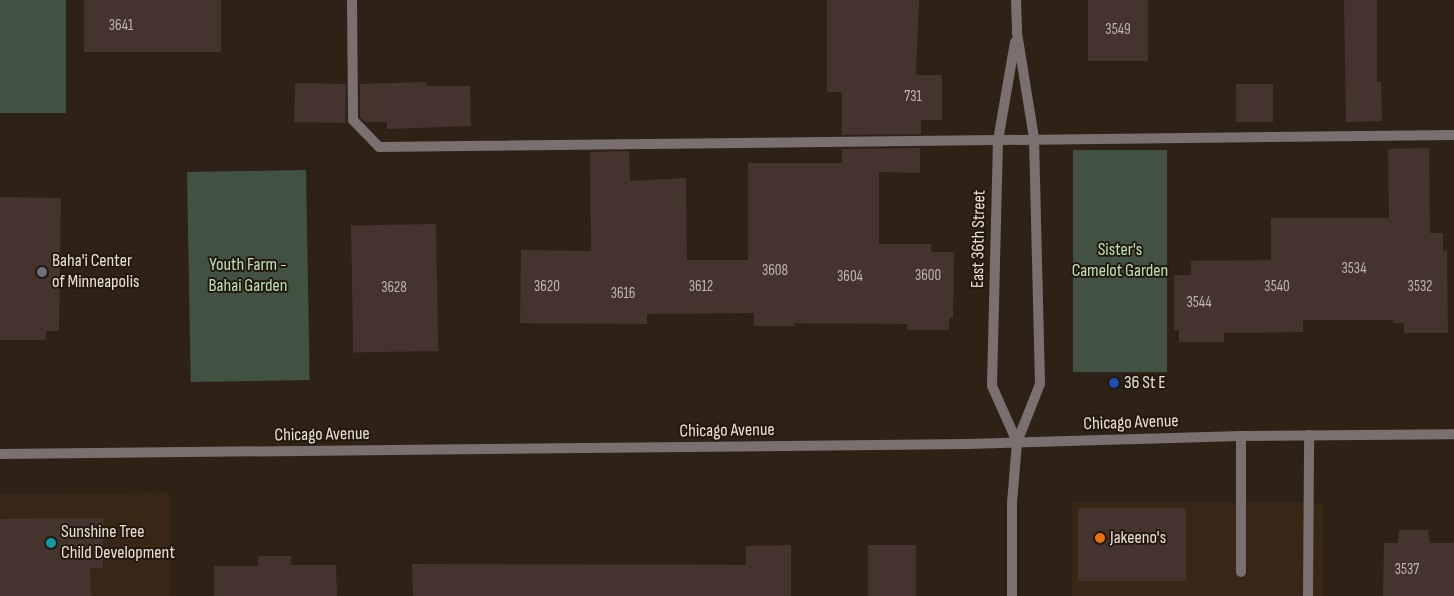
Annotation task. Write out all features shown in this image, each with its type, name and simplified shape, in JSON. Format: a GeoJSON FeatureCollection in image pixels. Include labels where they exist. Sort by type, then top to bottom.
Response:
{"type":"FeatureCollection","features":[{"type":"Feature","properties":{"kind":"street"},"geometry":{"type":"LineString","coordinates":[[352,0],[353,120],[379,147],[998,140],[1034,138],[1454,135]]}},
{"type":"Feature","properties":{"kind":"street","name":"East 36th Street"},"geometry":{"type":"LineString","coordinates":[[1012,596],[1012,504],[1017,442],[1040,384],[1034,138],[1017,33],[1016,0]]}},
{"type":"Feature","properties":{"kind":"street","name":"East 36th Street"},"geometry":{"type":"LineString","coordinates":[[1017,33],[998,140],[992,386],[1017,442]]}},
{"type":"Feature","properties":{"kind":"street","name":"Chicago Avenue"},"geometry":{"type":"LineString","coordinates":[[0,454],[1017,442],[1241,436],[1454,434]]}},
{"type":"Feature","properties":{"kind":"street"},"geometry":{"type":"LineString","coordinates":[[1308,596],[1309,435]]}},
{"type":"Feature","properties":{"kind":"street"},"geometry":{"type":"LineString","coordinates":[[1241,436],[1241,572]]}},
{"type":"Feature","properties":{"kind":"shaded area"},"geometry":{"type":"Polygon","coordinates":[[[169,492],[171,596],[2,596],[0,495],[169,492]]]}},
{"type":"Feature","properties":{"kind":"shaded area"},"geometry":{"type":"Polygon","coordinates":[[[1072,503],[1323,503],[1323,596],[1072,596],[1072,503]]]}},
{"type":"Feature","properties":{"kind":"green space"},"geometry":{"type":"Polygon","coordinates":[[[0,0],[66,0],[66,113],[0,113],[0,0]]]}},
{"type":"Feature","properties":{"kind":"green space","name":"Sister's Camelot Garden"},"geometry":{"type":"Polygon","coordinates":[[[1073,150],[1167,150],[1167,372],[1073,372],[1073,150]]]}},
{"type":"Feature","properties":{"kind":"green space","name":"Youth Farm - Bahai Garden"},"geometry":{"type":"Polygon","coordinates":[[[306,170],[310,380],[191,382],[187,172],[306,170]]]}},
{"type":"Feature","properties":{"kind":"building"},"geometry":{"type":"Polygon","coordinates":[[[84,0],[221,0],[221,52],[84,52],[84,0]]]}},
{"type":"Feature","properties":{"kind":"building"},"geometry":{"type":"Polygon","coordinates":[[[827,0],[919,0],[916,75],[942,75],[942,120],[921,120],[921,134],[842,135],[842,92],[827,92],[827,0]]]}},
{"type":"Feature","properties":{"kind":"building"},"geometry":{"type":"Polygon","coordinates":[[[1088,0],[1148,0],[1148,61],[1088,61],[1088,0]]]}},
{"type":"Feature","properties":{"kind":"building"},"geometry":{"type":"Polygon","coordinates":[[[1344,0],[1377,0],[1377,82],[1381,82],[1382,121],[1346,122],[1344,0]]]}},
{"type":"Feature","properties":{"kind":"building"},"geometry":{"type":"Polygon","coordinates":[[[426,82],[426,86],[470,86],[471,126],[387,129],[387,122],[365,122],[360,117],[360,84],[426,82]]]}},
{"type":"Feature","properties":{"kind":"building"},"geometry":{"type":"Polygon","coordinates":[[[295,83],[346,84],[345,123],[294,122],[295,83]]]}},
{"type":"Feature","properties":{"kind":"building"},"geometry":{"type":"Polygon","coordinates":[[[1236,84],[1273,84],[1273,122],[1236,122],[1236,84]]]}},
{"type":"Feature","properties":{"kind":"building"},"geometry":{"type":"Polygon","coordinates":[[[920,148],[920,173],[879,172],[879,244],[931,244],[931,252],[954,252],[953,318],[949,318],[949,330],[907,330],[907,324],[794,323],[795,326],[754,326],[754,313],[647,314],[647,324],[520,323],[521,250],[591,251],[590,152],[629,151],[630,181],[686,178],[687,260],[748,260],[748,163],[842,163],[842,149],[920,148]]]}},
{"type":"Feature","properties":{"kind":"building"},"geometry":{"type":"Polygon","coordinates":[[[1429,148],[1430,233],[1443,233],[1443,251],[1447,251],[1448,333],[1404,333],[1404,323],[1393,323],[1393,320],[1303,320],[1303,332],[1224,333],[1224,342],[1179,342],[1179,330],[1174,330],[1174,275],[1191,275],[1191,261],[1271,260],[1271,218],[1389,218],[1388,149],[1429,148]]]}},
{"type":"Feature","properties":{"kind":"building","name":"Baha'i Center of Minneapolis"},"geometry":{"type":"Polygon","coordinates":[[[0,197],[61,198],[59,331],[46,331],[46,340],[0,340],[0,197]]]}},
{"type":"Feature","properties":{"kind":"building"},"geometry":{"type":"Polygon","coordinates":[[[436,224],[438,351],[353,352],[351,225],[436,224]]]}},
{"type":"Feature","properties":{"kind":"building"},"geometry":{"type":"Polygon","coordinates":[[[1078,508],[1186,508],[1186,581],[1078,581],[1078,508]]]}},
{"type":"Feature","properties":{"kind":"building","name":"Sunshine Tree Child Development"},"geometry":{"type":"Polygon","coordinates":[[[103,518],[103,568],[90,568],[91,596],[0,596],[0,519],[103,518]]]}},
{"type":"Feature","properties":{"kind":"building"},"geometry":{"type":"Polygon","coordinates":[[[1399,530],[1428,530],[1430,543],[1454,543],[1454,596],[1383,596],[1384,543],[1398,543],[1399,530]]]}},
{"type":"Feature","properties":{"kind":"building"},"geometry":{"type":"Polygon","coordinates":[[[791,545],[791,596],[413,596],[412,564],[746,565],[746,546],[791,545]]]}},
{"type":"Feature","properties":{"kind":"building"},"geometry":{"type":"Polygon","coordinates":[[[868,545],[916,545],[916,596],[868,596],[868,545]]]}},
{"type":"Feature","properties":{"kind":"building"},"geometry":{"type":"Polygon","coordinates":[[[258,556],[291,556],[291,565],[336,565],[337,596],[214,596],[214,566],[258,566],[258,556]]]}},
{"type":"Feature","properties":{"kind":"place","name":"Baha'i Center of Minneapolis"},"geometry":{"type":"Point","coordinates":[42,272]}},
{"type":"Feature","properties":{"kind":"place","name":"36 St E"},"geometry":{"type":"Point","coordinates":[1114,383]}},
{"type":"Feature","properties":{"kind":"place","name":"Jakeeno's"},"geometry":{"type":"Point","coordinates":[1100,538]}},
{"type":"Feature","properties":{"kind":"place","name":"Sunshine Tree Child Development"},"geometry":{"type":"Point","coordinates":[51,543]}}]}
